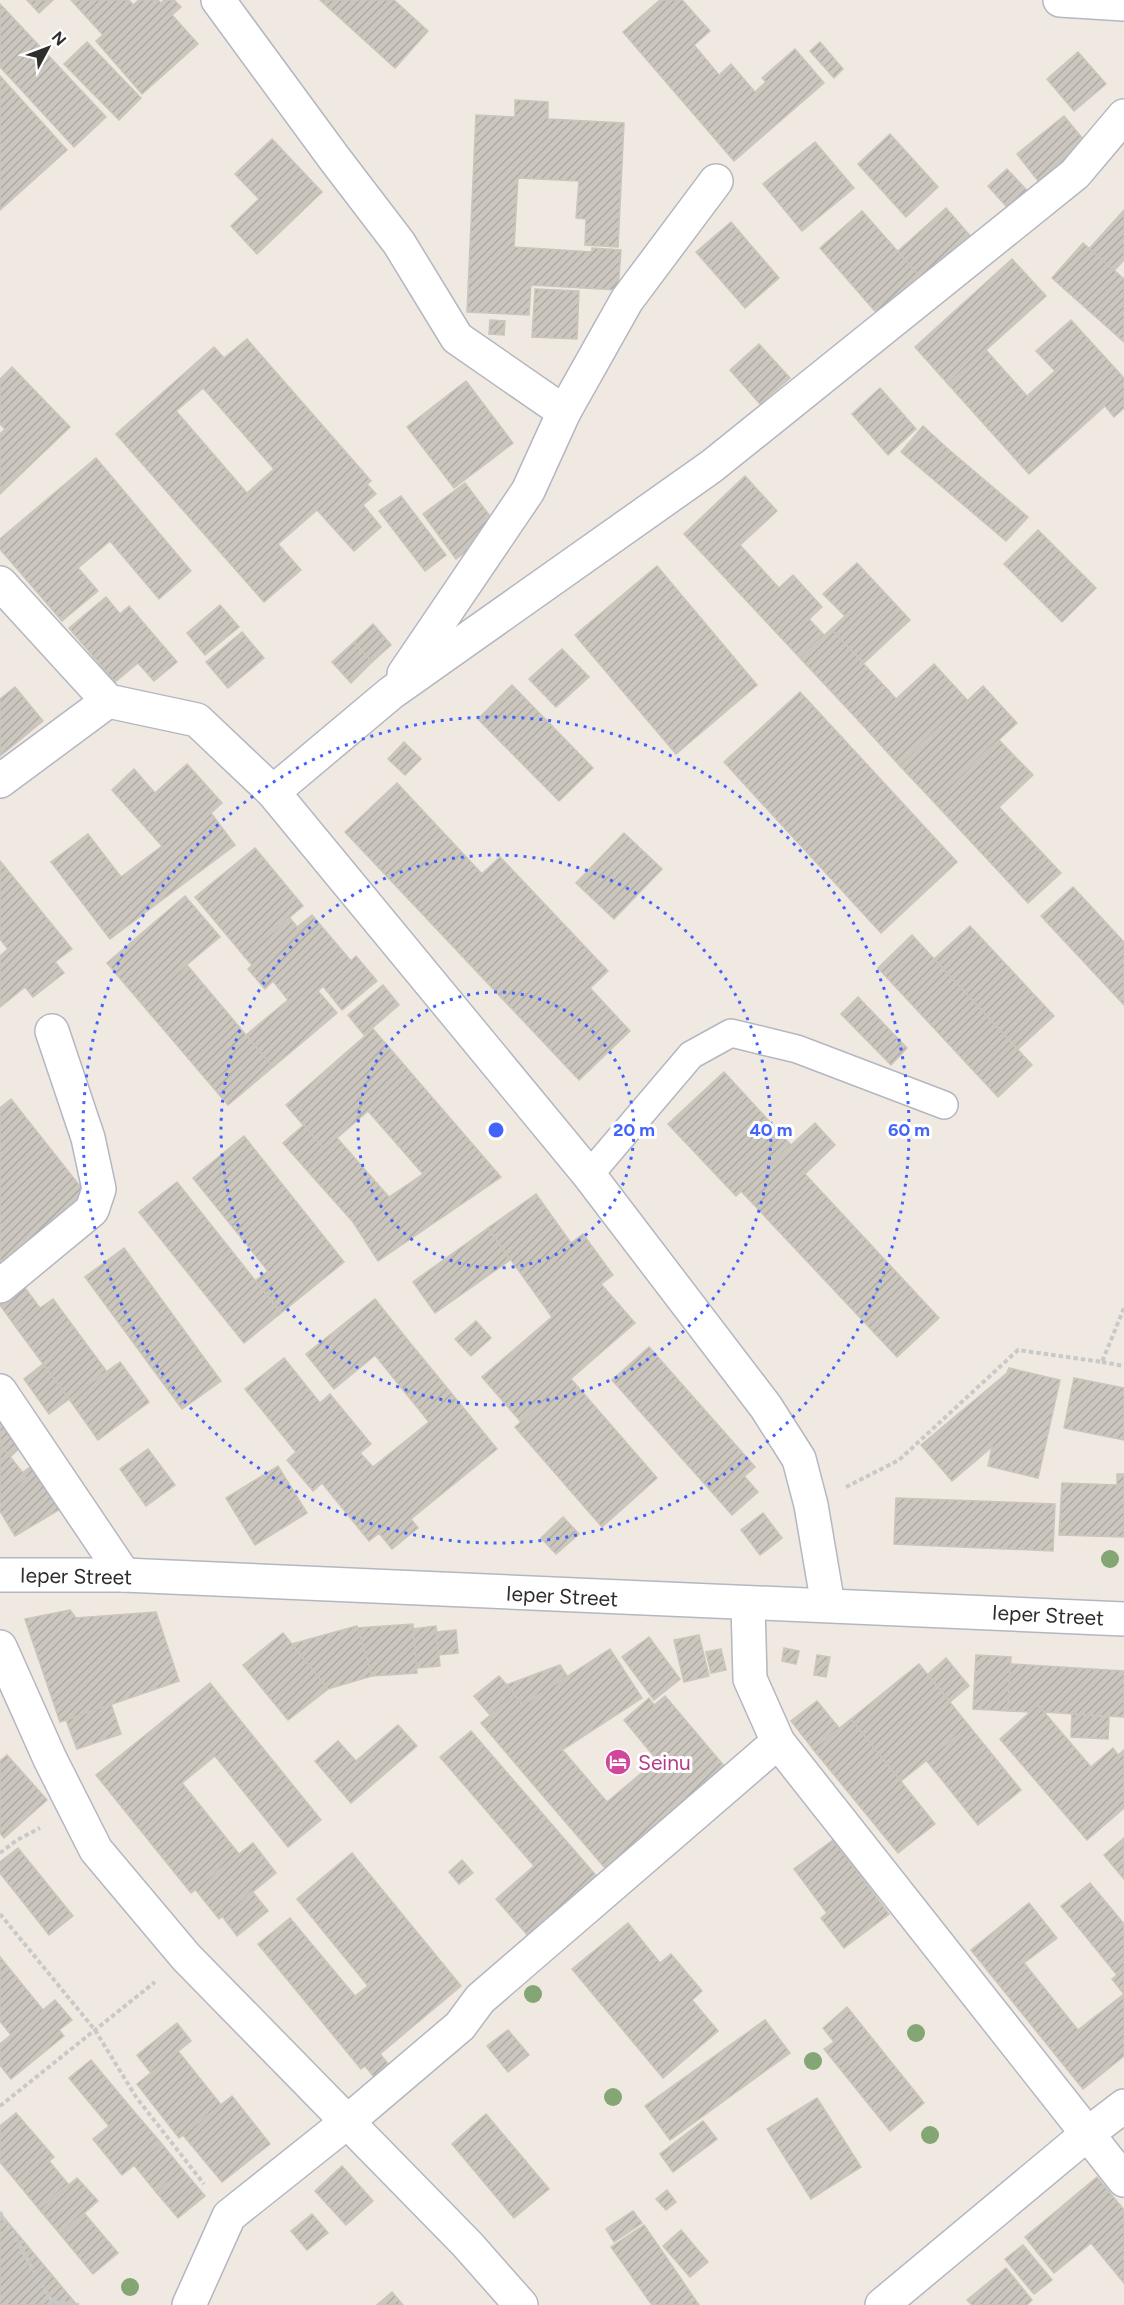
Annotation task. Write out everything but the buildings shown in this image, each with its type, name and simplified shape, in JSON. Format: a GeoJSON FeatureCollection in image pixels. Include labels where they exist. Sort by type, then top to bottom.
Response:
{"type":"FeatureCollection","features":[{"type":"Feature","properties":{"kind":"street"},"geometry":{"type":"LineString","coordinates":[[218,0],[399,243],[457,338],[564,412]]}},
{"type":"Feature","properties":{"kind":"street"},"geometry":{"type":"LineString","coordinates":[[1060,0],[1124,4]]}},
{"type":"Feature","properties":{"kind":"street"},"geometry":{"type":"LineString","coordinates":[[273,792],[391,693],[712,466],[1075,174],[1124,116]]}},
{"type":"Feature","properties":{"kind":"street"},"geometry":{"type":"LineString","coordinates":[[391,693],[528,491],[564,412],[627,300],[716,181]]}},
{"type":"Feature","properties":{"kind":"street"},"geometry":{"type":"LineString","coordinates":[[0,583],[108,701],[197,720],[273,792],[589,1175],[766,1407],[799,1460],[811,1505],[828,1605]]}},
{"type":"Feature","properties":{"kind":"street"},"geometry":{"type":"LineString","coordinates":[[0,781],[108,701]]}},
{"type":"Feature","properties":{"kind":"street"},"geometry":{"type":"LineString","coordinates":[[0,1286],[92,1210],[99,1189],[88,1138],[52,1031]]}},
{"type":"Feature","properties":{"kind":"street"},"geometry":{"type":"LineString","coordinates":[[0,1391],[124,1575]]}},
{"type":"Feature","properties":{"kind":"street","name":"Ieper Street"},"geometry":{"type":"LineString","coordinates":[[0,1575],[124,1575],[1124,1619]]}},
{"type":"Feature","properties":{"kind":"street"},"geometry":{"type":"LineString","coordinates":[[748,1604],[750,1679],[778,1742],[1124,2180]]}},
{"type":"Feature","properties":{"kind":"street"},"geometry":{"type":"LineString","coordinates":[[0,1647],[50,1759],[96,1850],[186,1958],[467,2244],[521,2305]]}},
{"type":"Feature","properties":{"kind":"street"},"geometry":{"type":"LineString","coordinates":[[189,2305],[229,2216],[347,2122],[460,2026],[480,1999],[778,1742]]}},
{"type":"Feature","properties":{"kind":"street"},"geometry":{"type":"LineString","coordinates":[[882,2305],[1086,2134],[1124,2106]]}},
{"type":"Feature","properties":{"kind":"lane"},"geometry":{"type":"LineString","coordinates":[[589,1175],[691,1056],[731,1034],[797,1049],[944,1105]]}},
{"type":"Feature","properties":{"kind":"path"},"geometry":{"type":"LineString","coordinates":[[1102,1362],[1124,1308]]}},
{"type":"Feature","properties":{"kind":"path"},"geometry":{"type":"LineString","coordinates":[[811,1505],[899,1460],[1018,1350],[1124,1366]]}},
{"type":"Feature","properties":{"kind":"path"},"geometry":{"type":"LineString","coordinates":[[0,1914],[95,2030],[136,2097],[229,2216]]}},
{"type":"Feature","properties":{"kind":"path"},"geometry":{"type":"LineString","coordinates":[[0,2106],[186,1958]]}},
{"type":"Feature","properties":{"kind":"path"},"geometry":{"type":"LineString","coordinates":[[0,2212],[50,2304],[79,2305]]}},
{"type":"Feature","properties":{"kind":"place","name":"Seinu"},"geometry":{"type":"Point","coordinates":[618,1762]}}]}
